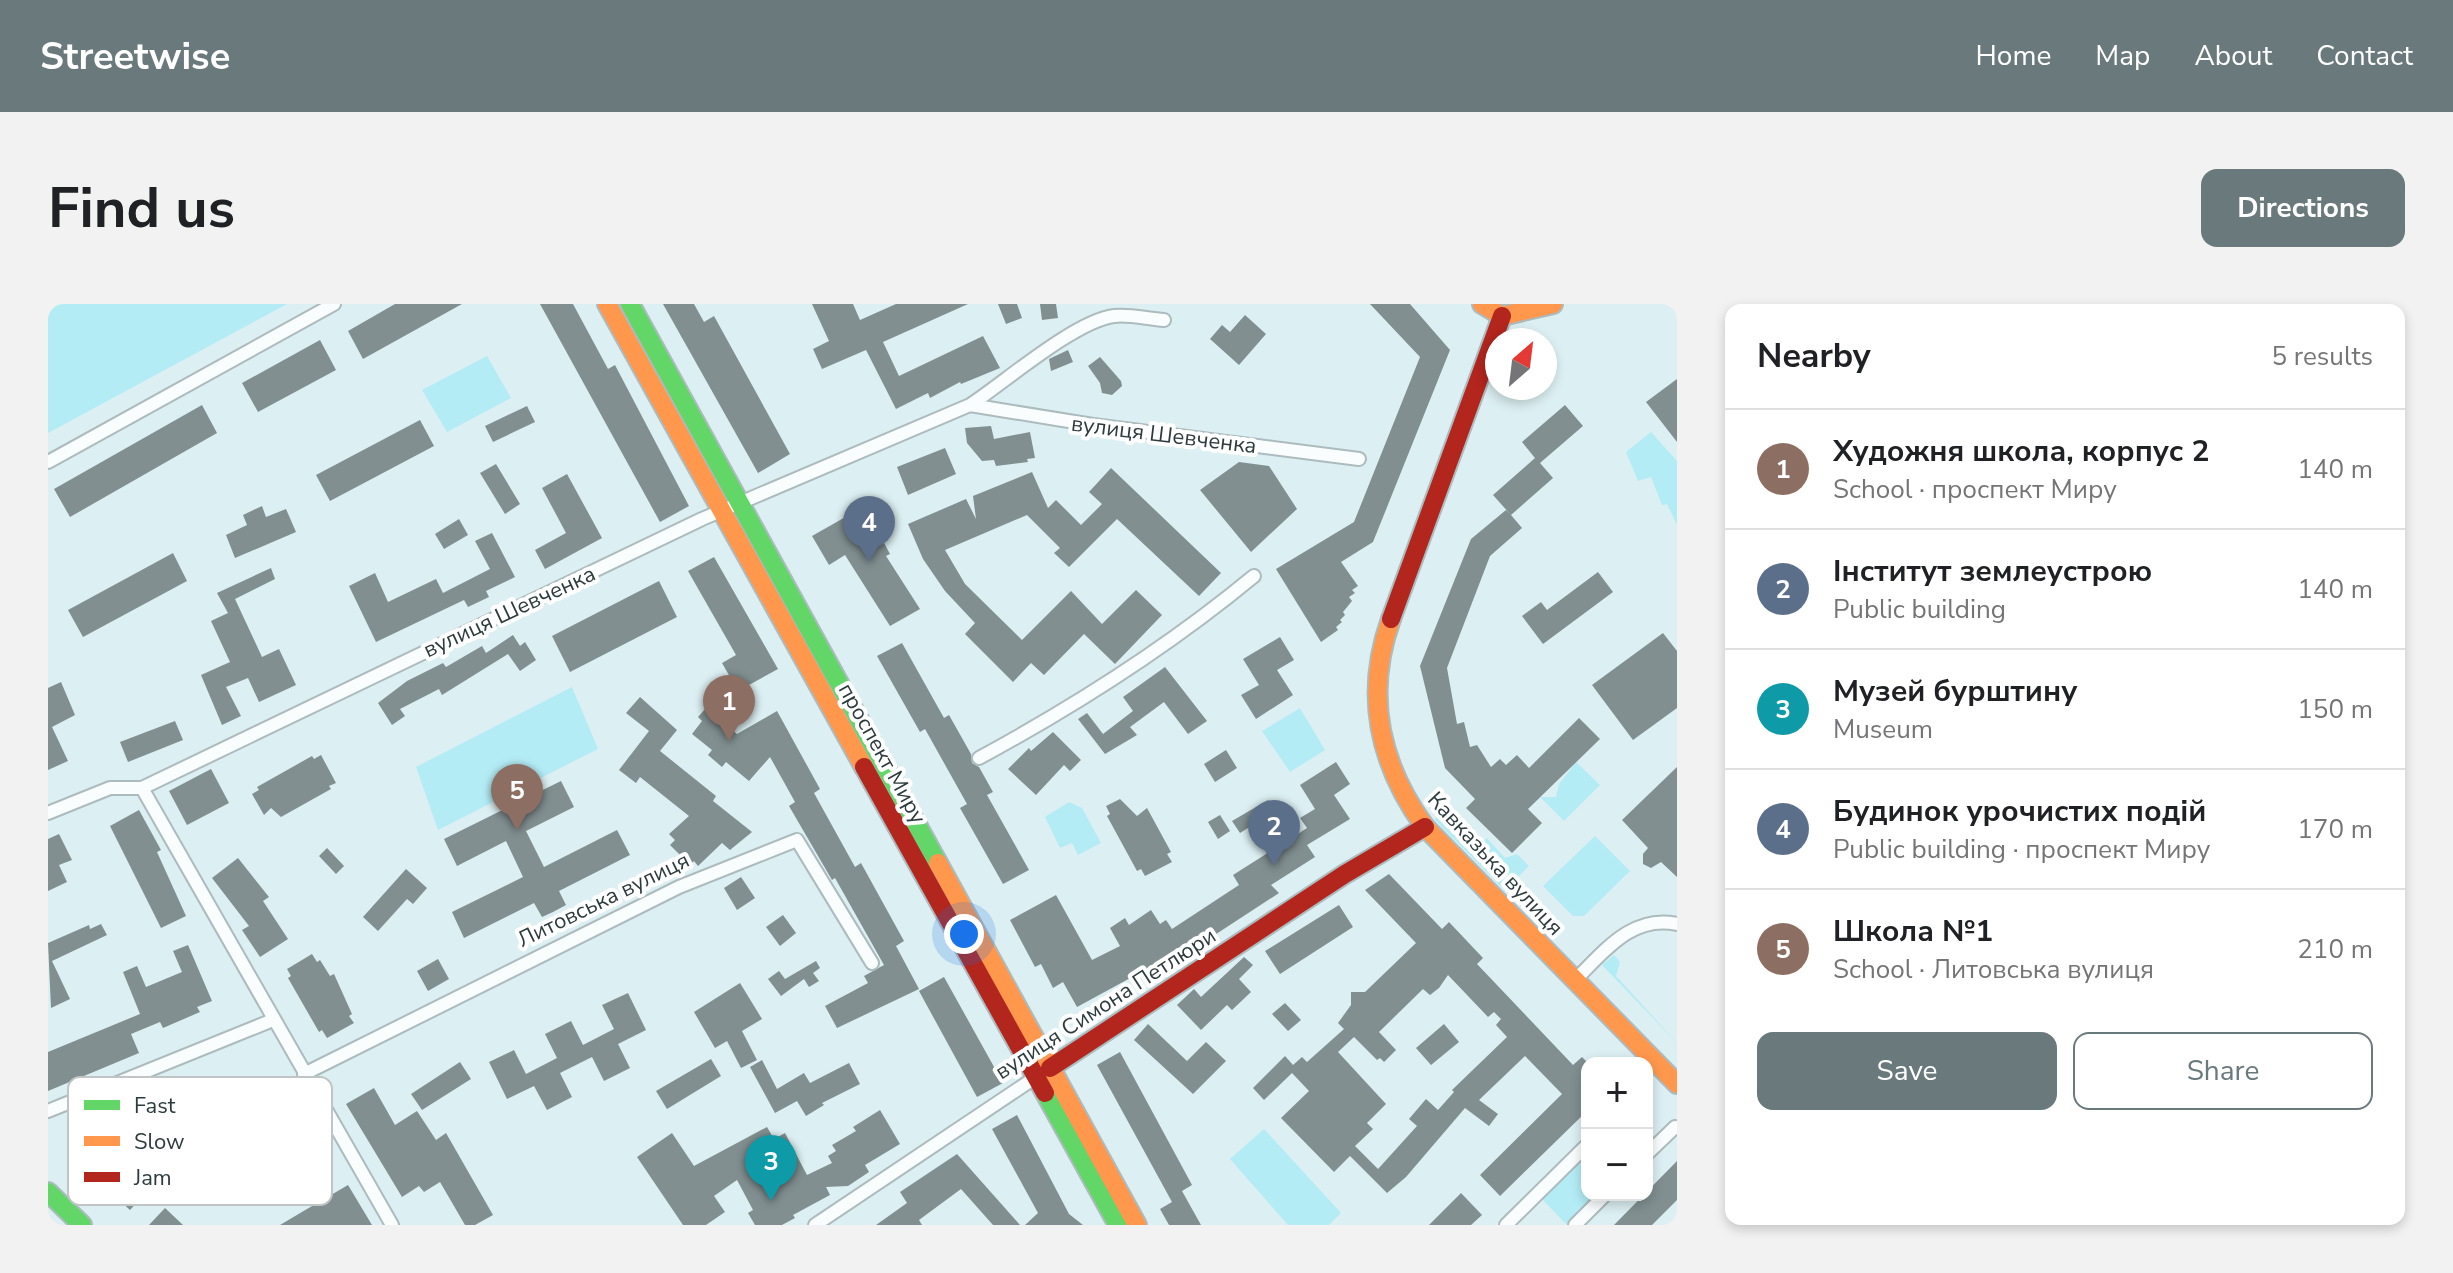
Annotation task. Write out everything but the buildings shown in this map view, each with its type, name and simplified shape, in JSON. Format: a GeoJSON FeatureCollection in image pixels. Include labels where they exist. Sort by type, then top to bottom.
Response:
{"type":"FeatureCollection","features":[{"type":"Feature","properties":{"kind":"street"},"geometry":{"type":"LineString","coordinates":[[48,462],[334,304]]}},
{"type":"Feature","properties":{"kind":"street","name":"проспект Миру"},"geometry":{"type":"LineString","coordinates":[[607,304],[722,512],[1043,1072],[1137,1225]]}},
{"type":"Feature","properties":{"kind":"street","name":"проспект Миру"},"geometry":{"type":"LineString","coordinates":[[630,304],[741,505],[1043,1072],[1118,1225]]}},
{"type":"Feature","properties":{"kind":"street"},"geometry":{"type":"LineString","coordinates":[[1482,304],[1502,316],[1553,304]]}},
{"type":"Feature","properties":{"kind":"street","name":"Кавказька вулиця"},"geometry":{"type":"LineString","coordinates":[[1502,316],[1401,586],[1376,670],[1373,694],[1379,735],[1404,798],[1425,827],[1677,1084]]}},
{"type":"Feature","properties":{"kind":"street","name":"вулиця Шевченка"},"geometry":{"type":"LineString","coordinates":[[48,813],[110,788],[142,788],[722,512],[970,405],[1011,379],[1048,347],[1109,317],[1164,320]]}},
{"type":"Feature","properties":{"kind":"street","name":"вулиця Шевченка"},"geometry":{"type":"LineString","coordinates":[[970,405],[1093,425],[1359,459]]}},
{"type":"Feature","properties":{"kind":"street"},"geometry":{"type":"LineString","coordinates":[[979,758],[1096,692],[1210,613],[1254,576]]}},
{"type":"Feature","properties":{"kind":"street"},"geometry":{"type":"LineString","coordinates":[[142,788],[306,1077]]}},
{"type":"Feature","properties":{"kind":"street","name":"вулиця Симона Петлюри"},"geometry":{"type":"LineString","coordinates":[[815,1225],[1345,874],[1425,827]]}},
{"type":"Feature","properties":{"kind":"street","name":"Литовська вулиця"},"geometry":{"type":"LineString","coordinates":[[304,1074],[679,887],[797,840],[872,963]]}},
{"type":"Feature","properties":{"kind":"street"},"geometry":{"type":"LineString","coordinates":[[1575,980],[1619,937],[1637,926],[1656,921],[1677,924]]}},
{"type":"Feature","properties":{"kind":"street"},"geometry":{"type":"LineString","coordinates":[[132,1077],[273,1020]]}},
{"type":"Feature","properties":{"kind":"street"},"geometry":{"type":"LineString","coordinates":[[48,1111],[68,1103]]}},
{"type":"Feature","properties":{"kind":"street"},"geometry":{"type":"LineString","coordinates":[[332,1122],[392,1225]]}},
{"type":"Feature","properties":{"kind":"street"},"geometry":{"type":"LineString","coordinates":[[1653,1148],[1675,1127]]}},
{"type":"Feature","properties":{"kind":"street"},"geometry":{"type":"LineString","coordinates":[[1506,1225],[1581,1151]]}},
{"type":"Feature","properties":{"kind":"street"},"geometry":{"type":"LineString","coordinates":[[48,1192],[82,1225]]}},
{"type":"Feature","properties":{"kind":"street"},"geometry":{"type":"LineString","coordinates":[[1575,1225],[1599,1201]]}},
{"type":"Feature","properties":{"kind":"shaded area"},"geometry":{"type":"Polygon","coordinates":[[[48,304],[287,304],[48,433],[48,304]]]}},
{"type":"Feature","properties":{"kind":"shaded area"},"geometry":{"type":"Polygon","coordinates":[[[487,356],[511,398],[447,432],[422,390],[487,356]]]}},
{"type":"Feature","properties":{"kind":"shaded area"},"geometry":{"type":"Polygon","coordinates":[[[1651,432],[1677,461],[1677,525],[1667,504],[1662,505],[1651,477],[1638,481],[1626,452],[1651,432]]]}},
{"type":"Feature","properties":{"kind":"shaded area"},"geometry":{"type":"Polygon","coordinates":[[[572,687],[598,749],[438,830],[416,767],[572,687]]]}},
{"type":"Feature","properties":{"kind":"shaded area"},"geometry":{"type":"Polygon","coordinates":[[[1300,708],[1325,750],[1290,772],[1262,731],[1300,708]]]}},
{"type":"Feature","properties":{"kind":"shaded area"},"geometry":{"type":"Polygon","coordinates":[[[1576,762],[1600,785],[1564,821],[1540,797],[1556,797],[1559,784],[1576,762]]]}},
{"type":"Feature","properties":{"kind":"shaded area"},"geometry":{"type":"Polygon","coordinates":[[[1069,802],[1082,808],[1101,843],[1078,855],[1072,843],[1060,848],[1045,817],[1069,802]]]}},
{"type":"Feature","properties":{"kind":"shaded area"},"geometry":{"type":"Polygon","coordinates":[[[1437,813],[1509,887],[1505,891],[1435,820],[1437,813]]]}},
{"type":"Feature","properties":{"kind":"shaded area"},"geometry":{"type":"Polygon","coordinates":[[[1595,836],[1630,871],[1584,916],[1573,916],[1543,886],[1595,836]]]}},
{"type":"Feature","properties":{"kind":"shaded area"},"geometry":{"type":"Polygon","coordinates":[[[1487,838],[1505,858],[1517,854],[1529,866],[1519,876],[1508,875],[1482,849],[1481,844],[1487,838]]]}},
{"type":"Feature","properties":{"kind":"shaded area"},"geometry":{"type":"Polygon","coordinates":[[[1614,955],[1620,962],[1616,976],[1677,1043],[1602,965],[1614,955]]]}},
{"type":"Feature","properties":{"kind":"shaded area"},"geometry":{"type":"Polygon","coordinates":[[[1264,1129],[1341,1213],[1329,1225],[1288,1225],[1230,1159],[1264,1129]]]}},
{"type":"Feature","properties":{"kind":"shaded area"},"geometry":{"type":"Polygon","coordinates":[[[1581,1160],[1581,1201],[1590,1201],[1566,1224],[1542,1199],[1581,1160]]]}},
{"type":"Feature","properties":{"kind":"traffic: fast"},"geometry":{"type":"LineString","coordinates":[[630,304],[938,863]]}},
{"type":"Feature","properties":{"kind":"traffic: fast"},"geometry":{"type":"LineString","coordinates":[[1045,1093],[1118,1225]]}},
{"type":"Feature","properties":{"kind":"traffic: fast"},"geometry":{"type":"LineString","coordinates":[[48,1192],[82,1225]]}},
{"type":"Feature","properties":{"kind":"traffic: slow"},"geometry":{"type":"LineString","coordinates":[[607,304],[864,767]]}},
{"type":"Feature","properties":{"kind":"traffic: slow"},"geometry":{"type":"LineString","coordinates":[[1482,304],[1502,316]]}},
{"type":"Feature","properties":{"kind":"traffic: slow"},"geometry":{"type":"LineString","coordinates":[[1502,316],[1553,304]]}},
{"type":"Feature","properties":{"kind":"traffic: slow"},"geometry":{"type":"LineString","coordinates":[[1391,619],[1378,674],[1378,701],[1387,753],[1409,803],[1425,827],[1677,1084]]}},
{"type":"Feature","properties":{"kind":"traffic: slow"},"geometry":{"type":"LineString","coordinates":[[938,863],[1137,1225]]}},
{"type":"Feature","properties":{"kind":"traffic: jam"},"geometry":{"type":"LineString","coordinates":[[1391,619],[1502,316]]}},
{"type":"Feature","properties":{"kind":"traffic: jam"},"geometry":{"type":"LineString","coordinates":[[864,767],[1045,1093]]}},
{"type":"Feature","properties":{"kind":"traffic: jam"},"geometry":{"type":"LineString","coordinates":[[1050,1068],[1345,874],[1425,827]]}},
{"type":"Feature","properties":{"kind":"place","name":"Будинок урочистих подій"},"geometry":{"type":"Point","coordinates":[869,562]}},
{"type":"Feature","properties":{"kind":"place","name":"Художня школа, корпус 2"},"geometry":{"type":"Point","coordinates":[729,741]}},
{"type":"Feature","properties":{"kind":"place","name":"Школа №1"},"geometry":{"type":"Point","coordinates":[517,830]}},
{"type":"Feature","properties":{"kind":"place","name":"Інститут землеустрою"},"geometry":{"type":"Point","coordinates":[1274,866]}},
{"type":"Feature","properties":{"kind":"place","name":"Музей бурштину"},"geometry":{"type":"Point","coordinates":[771,1201]}}]}
